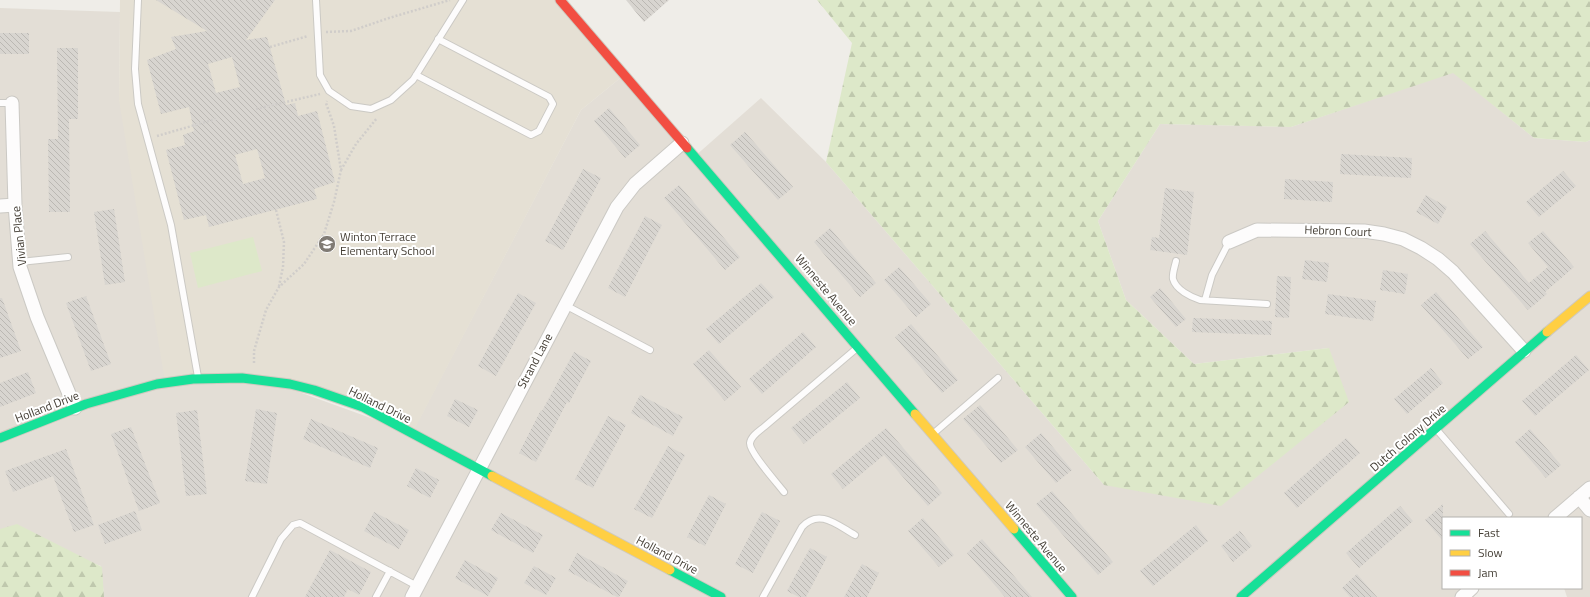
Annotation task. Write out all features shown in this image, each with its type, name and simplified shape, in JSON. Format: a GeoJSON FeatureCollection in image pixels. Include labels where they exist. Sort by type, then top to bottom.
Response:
{"type":"FeatureCollection","features":[{"type":"Feature","properties":{"kind":"street","name":"Winneste Avenue"},"geometry":{"type":"LineString","coordinates":[[560,0],[1072,597]]}},
{"type":"Feature","properties":{"kind":"street","name":"Vivian Place"},"geometry":{"type":"LineString","coordinates":[[6,103],[20,262],[37,317],[75,408]]}},
{"type":"Feature","properties":{"kind":"street","name":"Strand Lane"},"geometry":{"type":"LineString","coordinates":[[414,591],[617,207],[635,184],[682,143]]}},
{"type":"Feature","properties":{"kind":"street"},"geometry":{"type":"LineString","coordinates":[[0,206],[15,205]]}},
{"type":"Feature","properties":{"kind":"street","name":"Hebron Court"},"geometry":{"type":"LineString","coordinates":[[1229,242],[1257,230],[1364,231],[1403,239],[1422,248],[1454,272],[1524,351]]}},
{"type":"Feature","properties":{"kind":"street","name":"Dutch Colony Drive"},"geometry":{"type":"LineString","coordinates":[[1241,597],[1312,538],[1524,351],[1590,296]]}},
{"type":"Feature","properties":{"kind":"street","name":"Holland Drive"},"geometry":{"type":"LineString","coordinates":[[0,438],[75,408],[165,382],[198,378],[232,377],[252,378],[299,386],[331,395],[363,407],[721,597]]}},
{"type":"Feature","properties":{"kind":"street"},"geometry":{"type":"LineString","coordinates":[[1556,517],[1590,488]]}},
{"type":"Feature","properties":{"kind":"street"},"geometry":{"type":"LineString","coordinates":[[1579,497],[1590,510]]}},
{"type":"Feature","properties":{"kind":"street"},"geometry":{"type":"LineString","coordinates":[[1462,597],[1471,589]]}},
{"type":"Feature","properties":{"kind":"lane"},"geometry":{"type":"LineString","coordinates":[[138,0],[135,69],[138,104],[171,225],[198,378]]}},
{"type":"Feature","properties":{"kind":"lane"},"geometry":{"type":"LineString","coordinates":[[316,0],[320,75],[329,92],[350,106],[371,108],[391,100],[413,80],[463,0]]}},
{"type":"Feature","properties":{"kind":"lane"},"geometry":{"type":"LineString","coordinates":[[416,76],[531,135],[539,131],[553,104],[549,97],[438,40]]}},
{"type":"Feature","properties":{"kind":"lane"},"geometry":{"type":"LineString","coordinates":[[1205,300],[1212,275],[1229,242]]}},
{"type":"Feature","properties":{"kind":"lane"},"geometry":{"type":"LineString","coordinates":[[20,262],[68,257]]}},
{"type":"Feature","properties":{"kind":"lane"},"geometry":{"type":"LineString","coordinates":[[1176,261],[1173,277],[1177,286],[1188,295],[1200,300],[1267,304]]}},
{"type":"Feature","properties":{"kind":"lane"},"geometry":{"type":"LineString","coordinates":[[565,305],[650,350]]}},
{"type":"Feature","properties":{"kind":"lane"},"geometry":{"type":"LineString","coordinates":[[784,492],[751,449],[750,443],[759,431],[858,347]]}},
{"type":"Feature","properties":{"kind":"lane"},"geometry":{"type":"LineString","coordinates":[[933,434],[998,378]]}},
{"type":"Feature","properties":{"kind":"lane"},"geometry":{"type":"LineString","coordinates":[[1436,428],[1509,514]]}},
{"type":"Feature","properties":{"kind":"lane"},"geometry":{"type":"LineString","coordinates":[[763,597],[802,527],[808,520],[823,518],[855,535]]}},
{"type":"Feature","properties":{"kind":"lane"},"geometry":{"type":"LineString","coordinates":[[252,597],[281,539],[292,525],[300,523],[390,571],[414,591]]}},
{"type":"Feature","properties":{"kind":"lane"},"geometry":{"type":"LineString","coordinates":[[376,597],[390,571]]}},
{"type":"Feature","properties":{"kind":"path"},"geometry":{"type":"LineString","coordinates":[[270,47],[318,32],[351,31],[451,0]]}},
{"type":"Feature","properties":{"kind":"path"},"geometry":{"type":"LineString","coordinates":[[256,109],[329,92],[326,103],[334,126],[341,170]]}},
{"type":"Feature","properties":{"kind":"path"},"geometry":{"type":"LineString","coordinates":[[252,378],[254,351],[266,310],[279,287],[304,264],[324,234],[334,202],[341,170],[356,144],[391,100]]}},
{"type":"Feature","properties":{"kind":"path"},"geometry":{"type":"LineString","coordinates":[[148,139],[216,119]]}},
{"type":"Feature","properties":{"kind":"path"},"geometry":{"type":"LineString","coordinates":[[276,210],[284,242],[283,267],[279,287]]}},
{"type":"Feature","properties":{"kind":"shaded area","name":"Winton Terrace Elementary School"},"geometry":{"type":"Polygon","coordinates":[[[120,0],[560,0],[624,75],[581,110],[412,434],[299,385],[165,382],[119,100],[120,0]]]}},
{"type":"Feature","properties":{"kind":"shaded area"},"geometry":{"type":"Polygon","coordinates":[[[0,8],[120,12],[119,100],[266,380],[412,433],[581,110],[624,75],[694,157],[761,98],[826,162],[1104,485],[1329,348],[1194,364],[1126,300],[1098,221],[1160,124],[1291,127],[1453,72],[1534,138],[1586,142],[1590,140],[1590,597],[1567,597],[1564,589],[1582,589],[1582,517],[1442,517],[1442,589],[1471,589],[1462,597],[104,597],[101,566],[0,529],[0,8]]]}},
{"type":"Feature","properties":{"kind":"green space"},"geometry":{"type":"Polygon","coordinates":[[[817,0],[1590,0],[1590,140],[1586,142],[1534,138],[1453,73],[1291,127],[1160,124],[1098,221],[1126,300],[1194,364],[1329,348],[1349,402],[1221,506],[1104,485],[826,162],[852,43],[817,0]]]}},
{"type":"Feature","properties":{"kind":"green space"},"geometry":{"type":"Polygon","coordinates":[[[253,237],[262,271],[198,288],[190,253],[253,237]]]}},
{"type":"Feature","properties":{"kind":"green space"},"geometry":{"type":"Polygon","coordinates":[[[17,524],[102,567],[104,597],[0,597],[0,529],[17,524]]]}},
{"type":"Feature","properties":{"kind":"building"},"geometry":{"type":"Polygon","coordinates":[[[156,0],[275,0],[246,40],[267,37],[286,105],[295,103],[298,116],[317,111],[335,182],[314,189],[317,199],[209,227],[206,215],[184,220],[166,150],[185,145],[183,135],[194,131],[189,107],[161,114],[147,60],[176,49],[171,37],[207,31],[156,0]],[[232,57],[208,64],[216,93],[240,87],[232,57]],[[257,149],[235,155],[243,184],[265,178],[257,149]]]}},
{"type":"Feature","properties":{"kind":"building"},"geometry":{"type":"Polygon","coordinates":[[[626,0],[669,0],[644,22],[626,0]]]}},
{"type":"Feature","properties":{"kind":"building"},"geometry":{"type":"Polygon","coordinates":[[[0,33],[29,33],[29,54],[0,54],[0,33]]]}},
{"type":"Feature","properties":{"kind":"building"},"geometry":{"type":"Polygon","coordinates":[[[57,48],[78,48],[78,119],[69,119],[70,212],[49,212],[48,139],[58,139],[57,48]]]}},
{"type":"Feature","properties":{"kind":"building"},"geometry":{"type":"Polygon","coordinates":[[[609,108],[640,145],[625,158],[594,121],[609,108]]]}},
{"type":"Feature","properties":{"kind":"building"},"geometry":{"type":"Polygon","coordinates":[[[745,132],[793,187],[778,200],[730,145],[745,132]]]}},
{"type":"Feature","properties":{"kind":"building"},"geometry":{"type":"Polygon","coordinates":[[[1341,154],[1412,158],[1411,178],[1340,174],[1341,154]]]}},
{"type":"Feature","properties":{"kind":"building"},"geometry":{"type":"Polygon","coordinates":[[[583,169],[601,178],[563,250],[545,241],[583,169]]]}},
{"type":"Feature","properties":{"kind":"building"},"geometry":{"type":"Polygon","coordinates":[[[1563,171],[1576,186],[1539,217],[1526,202],[1563,171]]]}},
{"type":"Feature","properties":{"kind":"building"},"geometry":{"type":"Polygon","coordinates":[[[1285,179],[1333,182],[1332,202],[1284,199],[1285,179]]]}},
{"type":"Feature","properties":{"kind":"building"},"geometry":{"type":"Polygon","coordinates":[[[679,185],[740,257],[725,270],[664,198],[679,185]]]}},
{"type":"Feature","properties":{"kind":"building"},"geometry":{"type":"Polygon","coordinates":[[[1165,188],[1194,192],[1187,255],[1150,250],[1152,237],[1159,238],[1165,188]]]}},
{"type":"Feature","properties":{"kind":"building"},"geometry":{"type":"Polygon","coordinates":[[[1426,195],[1447,207],[1438,224],[1416,212],[1426,195]]]}},
{"type":"Feature","properties":{"kind":"building"},"geometry":{"type":"Polygon","coordinates":[[[114,209],[125,282],[105,285],[94,212],[114,209]]]}},
{"type":"Feature","properties":{"kind":"building"},"geometry":{"type":"Polygon","coordinates":[[[645,216],[662,225],[625,297],[608,288],[645,216]]]}},
{"type":"Feature","properties":{"kind":"building"},"geometry":{"type":"Polygon","coordinates":[[[830,228],[876,283],[860,297],[814,242],[830,228]]]}},
{"type":"Feature","properties":{"kind":"building"},"geometry":{"type":"Polygon","coordinates":[[[1485,231],[1529,283],[1548,267],[1528,243],[1543,231],[1574,267],[1545,292],[1547,294],[1528,310],[1470,244],[1485,231]]]}},
{"type":"Feature","properties":{"kind":"building"},"geometry":{"type":"Polygon","coordinates":[[[1305,260],[1329,263],[1327,282],[1302,279],[1305,260]]]}},
{"type":"Feature","properties":{"kind":"building"},"geometry":{"type":"Polygon","coordinates":[[[899,267],[931,304],[916,317],[884,280],[899,267]]]}},
{"type":"Feature","properties":{"kind":"building"},"geometry":{"type":"Polygon","coordinates":[[[1383,270],[1408,274],[1405,294],[1380,290],[1383,270]]]}},
{"type":"Feature","properties":{"kind":"building"},"geometry":{"type":"Polygon","coordinates":[[[1277,276],[1291,277],[1289,318],[1275,317],[1277,276]]]}},
{"type":"Feature","properties":{"kind":"building"},"geometry":{"type":"Polygon","coordinates":[[[761,283],[774,297],[719,344],[706,329],[761,283]]]}},
{"type":"Feature","properties":{"kind":"building"},"geometry":{"type":"Polygon","coordinates":[[[1160,288],[1186,319],[1176,327],[1150,297],[1160,288]]]}},
{"type":"Feature","properties":{"kind":"building"},"geometry":{"type":"Polygon","coordinates":[[[1436,292],[1483,347],[1468,359],[1421,305],[1436,292]]]}},
{"type":"Feature","properties":{"kind":"building"},"geometry":{"type":"Polygon","coordinates":[[[518,293],[536,303],[496,376],[478,366],[518,293]]]}},
{"type":"Feature","properties":{"kind":"building"},"geometry":{"type":"Polygon","coordinates":[[[1328,294],[1376,301],[1373,321],[1325,314],[1328,294]]]}},
{"type":"Feature","properties":{"kind":"building"},"geometry":{"type":"Polygon","coordinates":[[[86,296],[111,364],[91,371],[66,303],[86,296]]]}},
{"type":"Feature","properties":{"kind":"building"},"geometry":{"type":"Polygon","coordinates":[[[0,298],[2,298],[21,351],[0,358],[0,298]]]}},
{"type":"Feature","properties":{"kind":"building"},"geometry":{"type":"Polygon","coordinates":[[[1193,318],[1272,321],[1271,335],[1192,332],[1193,318]]]}},
{"type":"Feature","properties":{"kind":"building"},"geometry":{"type":"Polygon","coordinates":[[[911,324],[958,380],[942,393],[895,337],[911,324]]]}},
{"type":"Feature","properties":{"kind":"building"},"geometry":{"type":"Polygon","coordinates":[[[803,332],[816,347],[762,394],[749,379],[803,332]]]}},
{"type":"Feature","properties":{"kind":"building"},"geometry":{"type":"Polygon","coordinates":[[[709,350],[741,387],[725,401],[693,364],[709,350]]]}},
{"type":"Feature","properties":{"kind":"building"},"geometry":{"type":"Polygon","coordinates":[[[574,352],[591,361],[569,403],[567,402],[536,462],[519,453],[541,410],[542,411],[574,352]]]}},
{"type":"Feature","properties":{"kind":"building"},"geometry":{"type":"Polygon","coordinates":[[[1576,355],[1589,370],[1535,416],[1522,401],[1576,355]]]}},
{"type":"Feature","properties":{"kind":"building"},"geometry":{"type":"Polygon","coordinates":[[[1431,368],[1443,383],[1407,414],[1394,399],[1431,368]]]}},
{"type":"Feature","properties":{"kind":"building"},"geometry":{"type":"Polygon","coordinates":[[[28,372],[36,393],[0,407],[0,383],[28,372]]]}},
{"type":"Feature","properties":{"kind":"building"},"geometry":{"type":"Polygon","coordinates":[[[847,382],[860,398],[804,444],[791,428],[847,382]]]}},
{"type":"Feature","properties":{"kind":"building"},"geometry":{"type":"Polygon","coordinates":[[[640,395],[683,417],[673,436],[631,413],[640,395]]]}},
{"type":"Feature","properties":{"kind":"building"},"geometry":{"type":"Polygon","coordinates":[[[455,399],[478,410],[469,427],[447,416],[455,399]]]}},
{"type":"Feature","properties":{"kind":"building"},"geometry":{"type":"Polygon","coordinates":[[[980,405],[1018,450],[1001,463],[963,419],[980,405]]]}},
{"type":"Feature","properties":{"kind":"building"},"geometry":{"type":"Polygon","coordinates":[[[256,409],[277,413],[267,484],[245,481],[256,409]]]}},
{"type":"Feature","properties":{"kind":"building"},"geometry":{"type":"Polygon","coordinates":[[[197,410],[207,494],[186,496],[176,413],[197,410]]]}},
{"type":"Feature","properties":{"kind":"building"},"geometry":{"type":"Polygon","coordinates":[[[608,416],[626,425],[593,488],[575,479],[608,416]]]}},
{"type":"Feature","properties":{"kind":"building"},"geometry":{"type":"Polygon","coordinates":[[[311,419],[378,448],[370,468],[303,439],[311,419]]]}},
{"type":"Feature","properties":{"kind":"building"},"geometry":{"type":"Polygon","coordinates":[[[131,427],[160,503],[139,511],[111,434],[131,427]]]}},
{"type":"Feature","properties":{"kind":"building"},"geometry":{"type":"Polygon","coordinates":[[[886,428],[942,493],[928,506],[884,455],[843,489],[831,474],[886,428]]]}},
{"type":"Feature","properties":{"kind":"building"},"geometry":{"type":"Polygon","coordinates":[[[1530,429],[1561,465],[1546,478],[1515,442],[1530,429]]]}},
{"type":"Feature","properties":{"kind":"building"},"geometry":{"type":"Polygon","coordinates":[[[1041,433],[1072,470],[1056,483],[1025,447],[1041,433]]]}},
{"type":"Feature","properties":{"kind":"building"},"geometry":{"type":"Polygon","coordinates":[[[1346,438],[1360,453],[1297,508],[1284,493],[1346,438]]]}},
{"type":"Feature","properties":{"kind":"building"},"geometry":{"type":"Polygon","coordinates":[[[668,446],[685,455],[652,518],[634,509],[668,446]]]}},
{"type":"Feature","properties":{"kind":"building"},"geometry":{"type":"Polygon","coordinates":[[[66,449],[94,525],[74,532],[53,476],[13,492],[5,471],[66,449]]]}},
{"type":"Feature","properties":{"kind":"building"},"geometry":{"type":"Polygon","coordinates":[[[416,468],[439,480],[430,498],[407,486],[416,468]]]}},
{"type":"Feature","properties":{"kind":"building"},"geometry":{"type":"Polygon","coordinates":[[[1052,491],[1113,562],[1098,575],[1036,504],[1052,491]]]}},
{"type":"Feature","properties":{"kind":"building"},"geometry":{"type":"Polygon","coordinates":[[[709,495],[726,504],[705,546],[687,537],[709,495]]]}},
{"type":"Feature","properties":{"kind":"building"},"geometry":{"type":"Polygon","coordinates":[[[1443,504],[1442,540],[1425,520],[1443,504]]]}},
{"type":"Feature","properties":{"kind":"building"},"geometry":{"type":"Polygon","coordinates":[[[1400,506],[1413,521],[1359,568],[1346,553],[1400,506]]]}},
{"type":"Feature","properties":{"kind":"building"},"geometry":{"type":"Polygon","coordinates":[[[135,511],[142,530],[105,544],[98,525],[135,511]]]}},
{"type":"Feature","properties":{"kind":"building"},"geometry":{"type":"Polygon","coordinates":[[[374,512],[409,530],[399,549],[364,531],[374,512]]]}},
{"type":"Feature","properties":{"kind":"building"},"geometry":{"type":"Polygon","coordinates":[[[762,512],[780,521],[753,573],[735,564],[762,512]]]}},
{"type":"Feature","properties":{"kind":"building"},"geometry":{"type":"Polygon","coordinates":[[[501,513],[543,535],[533,553],[491,530],[501,513]]]}},
{"type":"Feature","properties":{"kind":"building"},"geometry":{"type":"Polygon","coordinates":[[[923,518],[954,555],[939,567],[908,531],[923,518]]]}},
{"type":"Feature","properties":{"kind":"building"},"geometry":{"type":"Polygon","coordinates":[[[1196,525],[1208,541],[1153,586],[1140,571],[1196,525]]]}},
{"type":"Feature","properties":{"kind":"building"},"geometry":{"type":"Polygon","coordinates":[[[1240,531],[1252,546],[1233,562],[1221,546],[1240,531]]]}},
{"type":"Feature","properties":{"kind":"building"},"geometry":{"type":"Polygon","coordinates":[[[982,539],[1032,597],[1005,597],[967,553],[982,539]]]}},
{"type":"Feature","properties":{"kind":"building"},"geometry":{"type":"Polygon","coordinates":[[[810,548],[827,557],[806,597],[799,597],[787,591],[810,548]]]}},
{"type":"Feature","properties":{"kind":"building"},"geometry":{"type":"Polygon","coordinates":[[[330,550],[371,572],[359,595],[348,589],[344,597],[305,597],[330,550]]]}},
{"type":"Feature","properties":{"kind":"building"},"geometry":{"type":"Polygon","coordinates":[[[577,553],[628,581],[619,597],[568,571],[577,553]]]}},
{"type":"Feature","properties":{"kind":"building"},"geometry":{"type":"Polygon","coordinates":[[[465,560],[498,578],[488,596],[455,578],[465,560]]]}},
{"type":"Feature","properties":{"kind":"building"},"geometry":{"type":"Polygon","coordinates":[[[862,564],[879,573],[867,597],[844,597],[862,564]]]}},
{"type":"Feature","properties":{"kind":"building"},"geometry":{"type":"Polygon","coordinates":[[[534,566],[556,578],[546,595],[524,583],[534,566]]]}},
{"type":"Feature","properties":{"kind":"building"},"geometry":{"type":"Polygon","coordinates":[[[1357,574],[1377,597],[1350,597],[1342,588],[1357,574]]]}},
{"type":"Feature","properties":{"kind":"traffic: fast"},"geometry":{"type":"LineString","coordinates":[[687,148],[915,414]]}},
{"type":"Feature","properties":{"kind":"traffic: fast"},"geometry":{"type":"LineString","coordinates":[[1241,597],[1547,332]]}},
{"type":"Feature","properties":{"kind":"traffic: fast"},"geometry":{"type":"LineString","coordinates":[[0,438],[86,404],[157,384],[193,379],[242,378],[290,384],[314,390],[363,407],[492,476]]}},
{"type":"Feature","properties":{"kind":"traffic: fast"},"geometry":{"type":"LineString","coordinates":[[1014,529],[1072,597]]}},
{"type":"Feature","properties":{"kind":"traffic: fast"},"geometry":{"type":"LineString","coordinates":[[670,570],[721,597]]}},
{"type":"Feature","properties":{"kind":"traffic: slow"},"geometry":{"type":"LineString","coordinates":[[1547,332],[1590,296]]}},
{"type":"Feature","properties":{"kind":"traffic: slow"},"geometry":{"type":"LineString","coordinates":[[915,414],[1014,529]]}},
{"type":"Feature","properties":{"kind":"traffic: slow"},"geometry":{"type":"LineString","coordinates":[[492,476],[670,570]]}},
{"type":"Feature","properties":{"kind":"traffic: jam"},"geometry":{"type":"LineString","coordinates":[[560,0],[687,148]]}},
{"type":"Feature","properties":{"kind":"place","name":"Winton Terrace Elementary School"},"geometry":{"type":"Point","coordinates":[327,244]}}]}
